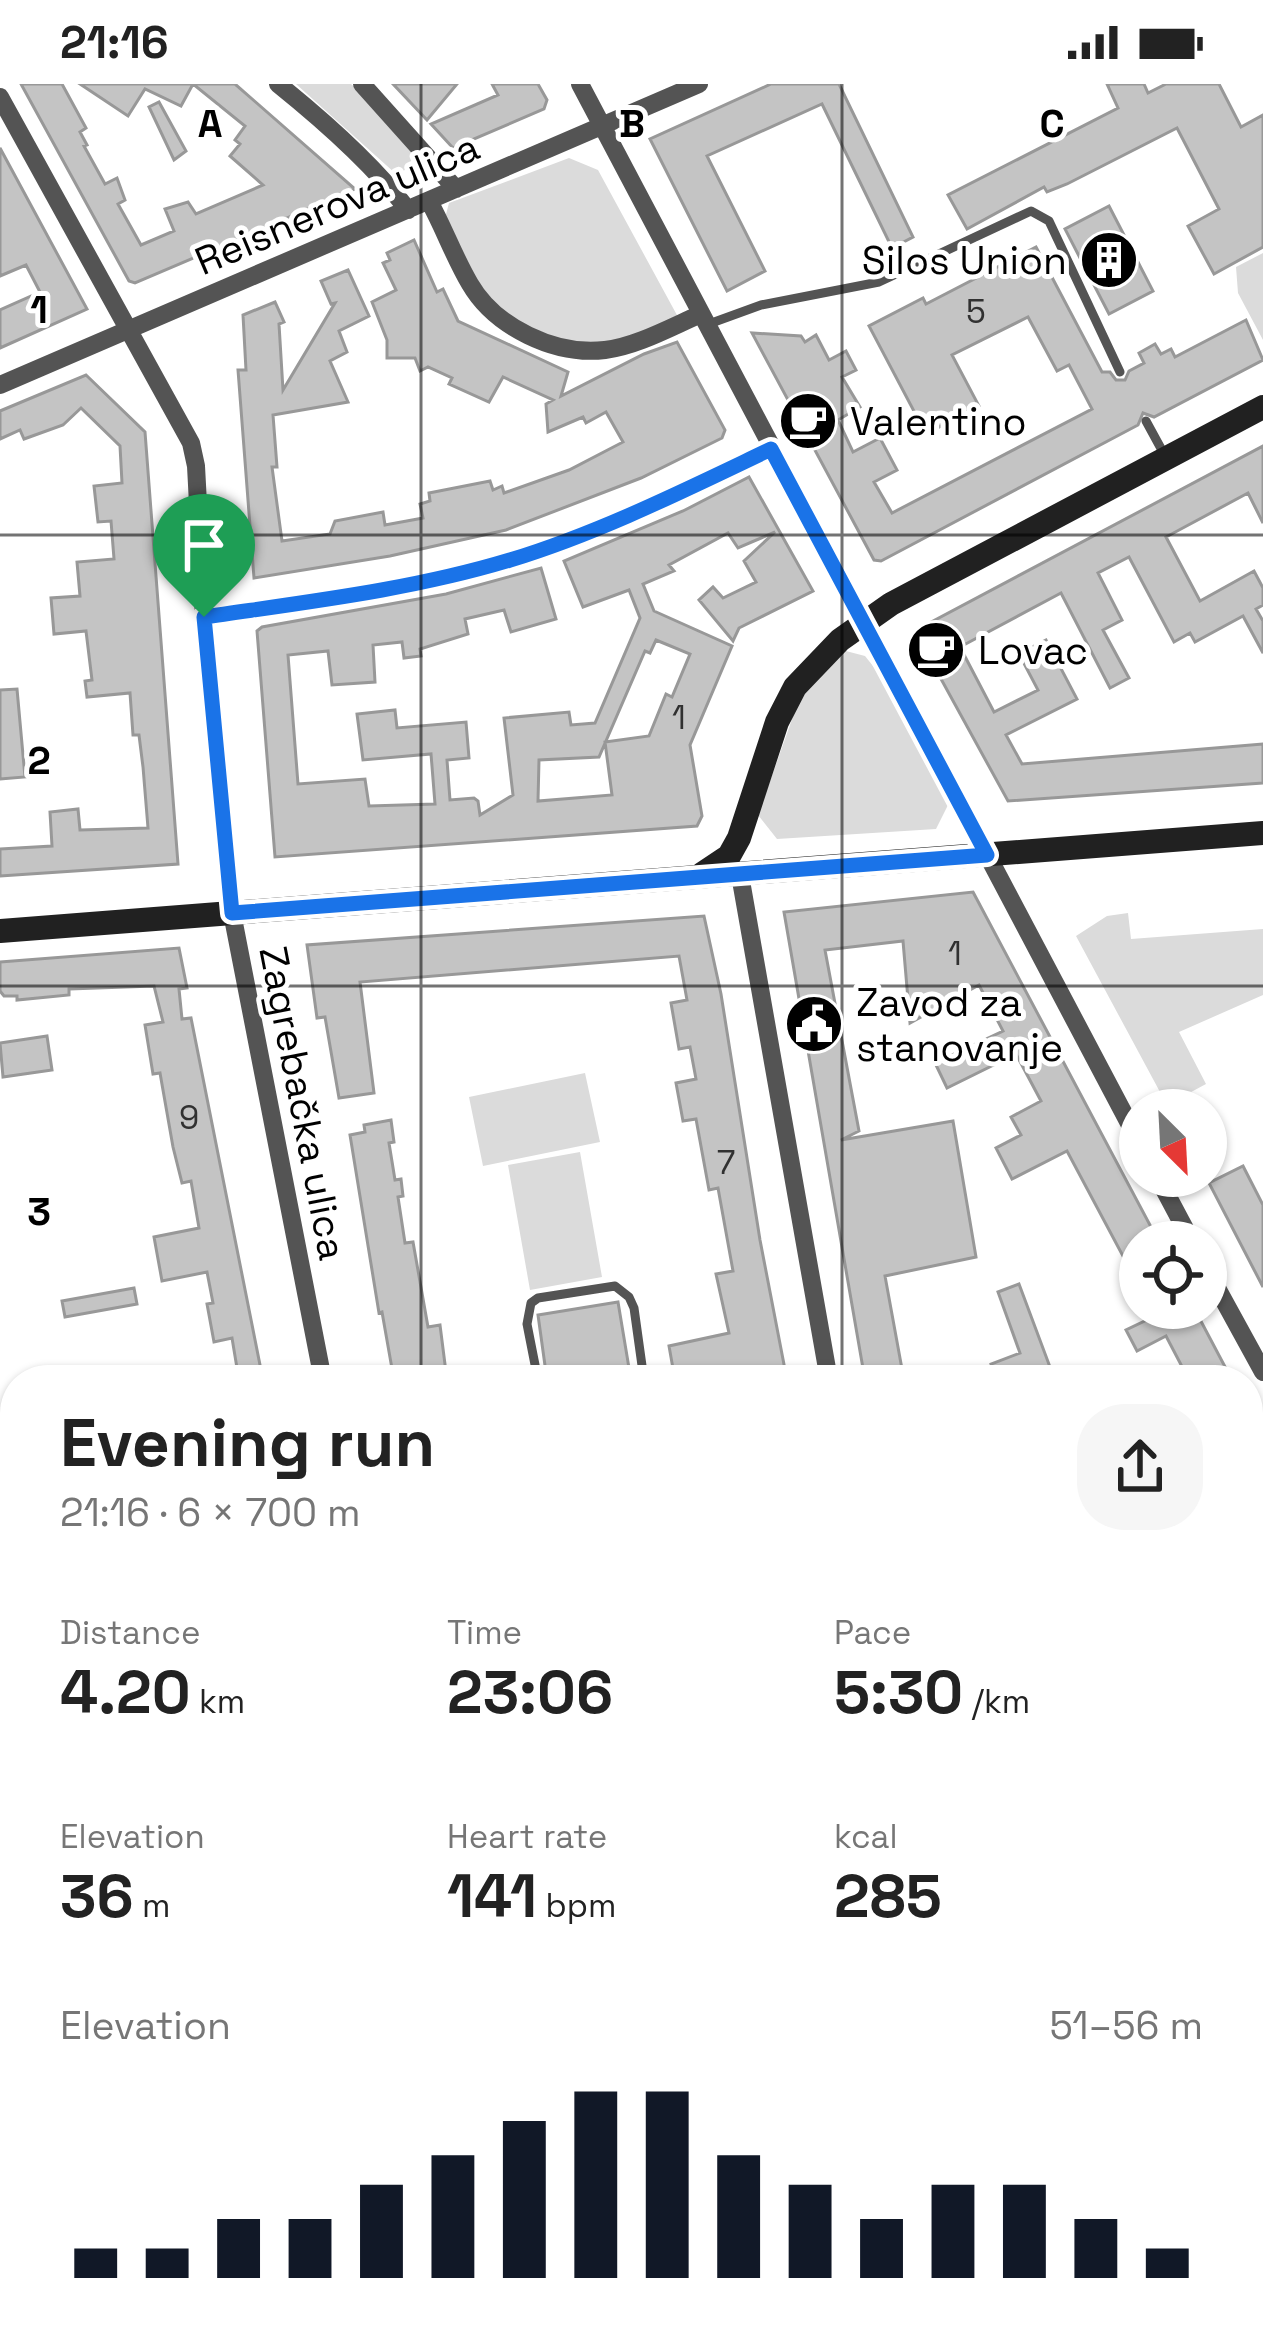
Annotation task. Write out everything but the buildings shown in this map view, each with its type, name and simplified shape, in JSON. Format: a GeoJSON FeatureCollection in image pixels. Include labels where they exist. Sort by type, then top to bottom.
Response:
{"type":"FeatureCollection","features":[{"type":"Feature","properties":{"kind":"main road"},"geometry":{"type":"LineString","coordinates":[[689,879],[720,865],[734,848],[770,739],[788,701],[823,655],[862,622],[1263,407]]}},
{"type":"Feature","properties":{"kind":"main road"},"geometry":{"type":"LineString","coordinates":[[0,932],[1263,832]]}},
{"type":"Feature","properties":{"kind":"street"},"geometry":{"type":"LineString","coordinates":[[278,84],[332,130],[408,210]]}},
{"type":"Feature","properties":{"kind":"street"},"geometry":{"type":"LineString","coordinates":[[362,84],[456,189]]}},
{"type":"Feature","properties":{"kind":"street"},"geometry":{"type":"LineString","coordinates":[[580,84],[1119,1104]]}},
{"type":"Feature","properties":{"kind":"street","name":"Reisnerova ulica"},"geometry":{"type":"LineString","coordinates":[[0,386],[699,84]]}},
{"type":"Feature","properties":{"kind":"street","name":"Zagrebačka ulica"},"geometry":{"type":"LineString","coordinates":[[0,97],[191,443],[201,516],[204,617],[232,913],[320,1365]]}},
{"type":"Feature","properties":{"kind":"street"},"geometry":{"type":"LineString","coordinates":[[429,200],[470,285],[491,314],[514,328],[557,345],[605,350],[703,320]]}},
{"type":"Feature","properties":{"kind":"street"},"geometry":{"type":"LineString","coordinates":[[204,617],[348,596],[511,560],[771,449]]}},
{"type":"Feature","properties":{"kind":"street"},"geometry":{"type":"LineString","coordinates":[[740,875],[826,1365]]}},
{"type":"Feature","properties":{"kind":"street"},"geometry":{"type":"LineString","coordinates":[[1227,1306],[1259,1365]]}},
{"type":"Feature","properties":{"kind":"lane"},"geometry":{"type":"LineString","coordinates":[[703,320],[879,282],[1031,211],[1049,221],[1120,371]]}},
{"type":"Feature","properties":{"kind":"lane"},"geometry":{"type":"LineString","coordinates":[[1146,421],[1166,458]]}},
{"type":"Feature","properties":{"kind":"lane"},"geometry":{"type":"LineString","coordinates":[[535,1365],[527,1324],[531,1303],[615,1286],[634,1308],[642,1365]]}},
{"type":"Feature","properties":{"kind":"shaded area"},"geometry":{"type":"Polygon","coordinates":[[[296,84],[351,84],[425,161],[396,174],[296,84]]]}},
{"type":"Feature","properties":{"kind":"shaded area"},"geometry":{"type":"Polygon","coordinates":[[[569,158],[598,170],[678,317],[626,340],[606,344],[566,341],[510,316],[476,282],[444,222],[449,203],[569,158]]]}},
{"type":"Feature","properties":{"kind":"shaded area"},"geometry":{"type":"Polygon","coordinates":[[[1263,253],[1263,340],[1238,293],[1236,267],[1263,253]]]}},
{"type":"Feature","properties":{"kind":"shaded area"},"geometry":{"type":"Polygon","coordinates":[[[842,650],[865,656],[881,676],[949,803],[936,829],[777,839],[758,815],[801,694],[842,650]]]}},
{"type":"Feature","properties":{"kind":"shaded area"},"geometry":{"type":"Polygon","coordinates":[[[1128,913],[1131,939],[1263,929],[1263,995],[1179,1032],[1206,1084],[1197,1089],[1158,1089],[1076,936],[1107,916],[1128,913]]]}},
{"type":"Feature","properties":{"kind":"shaded area"},"geometry":{"type":"Polygon","coordinates":[[[585,1073],[600,1142],[483,1166],[469,1097],[585,1073]]]}},
{"type":"Feature","properties":{"kind":"shaded area"},"geometry":{"type":"Polygon","coordinates":[[[580,1152],[602,1277],[530,1290],[508,1165],[580,1152]]]}},
{"type":"Feature","properties":{"kind":"place","name":"Silos Union"},"geometry":{"type":"Point","coordinates":[1109,260]}},
{"type":"Feature","properties":{"kind":"place","name":"Valentino"},"geometry":{"type":"Point","coordinates":[808,421]}},
{"type":"Feature","properties":{"kind":"place","name":"Lovac"},"geometry":{"type":"Point","coordinates":[936,650]}},
{"type":"Feature","properties":{"kind":"place","name":"Zavod za stanovanje"},"geometry":{"type":"Point","coordinates":[814,1024]}},
{"type":"Feature","properties":{"kind":"route"},"geometry":{"type":"LineString","coordinates":[[771,449],[987,855],[232,913],[204,617],[348,596],[511,560],[771,449]]}}]}
